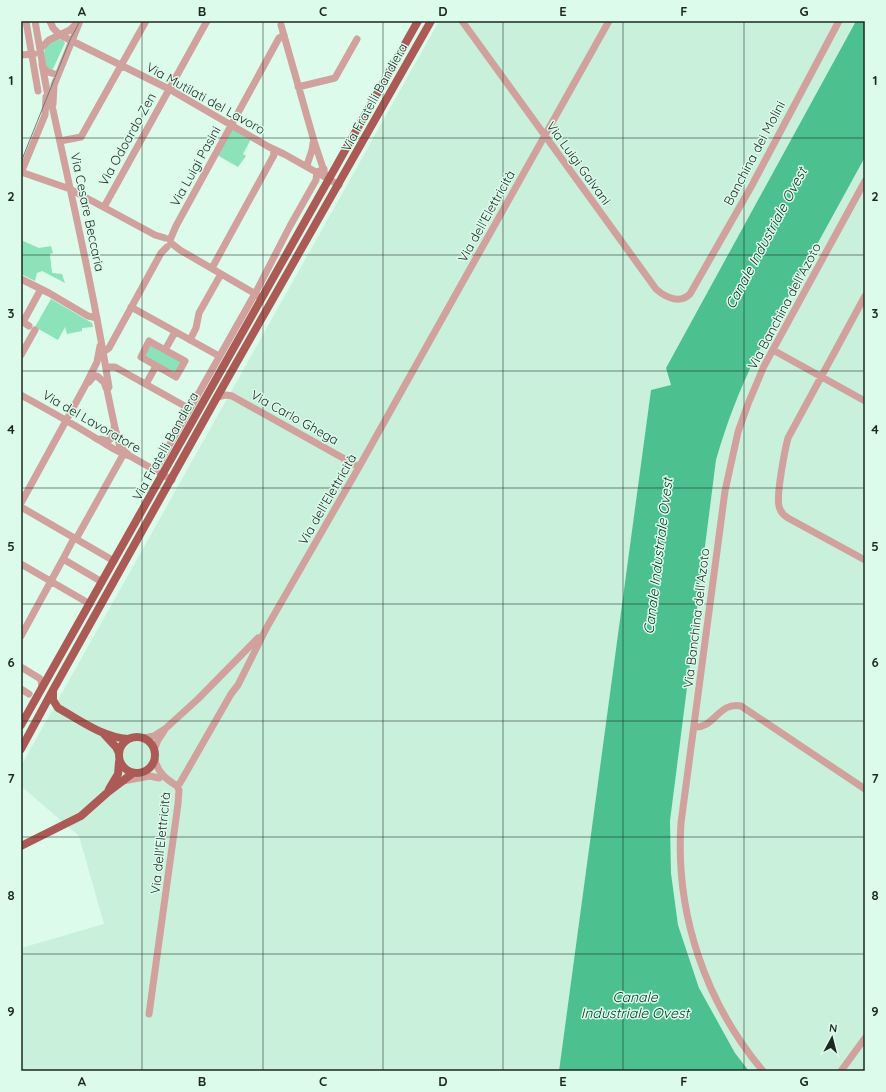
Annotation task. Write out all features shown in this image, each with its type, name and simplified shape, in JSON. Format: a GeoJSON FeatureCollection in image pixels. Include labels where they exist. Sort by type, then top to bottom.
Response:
{"type":"FeatureCollection","features":[{"type":"Feature","properties":{"kind":"main road","name":"Via Fratelli Bandiera"},"geometry":{"type":"LineString","coordinates":[[21,725],[328,178],[418,21]]}},
{"type":"Feature","properties":{"kind":"main road","name":"Via Fratelli Bandiera"},"geometry":{"type":"LineString","coordinates":[[21,749],[217,397],[431,21]]}},
{"type":"Feature","properties":{"kind":"main road"},"geometry":{"type":"LineString","coordinates":[[53,690],[53,700],[58,708]]}},
{"type":"Feature","properties":{"kind":"main road"},"geometry":{"type":"LineString","coordinates":[[21,846],[81,816],[108,792],[133,774],[144,772],[155,760],[154,750],[144,738],[117,739],[103,734],[58,708],[48,705],[44,706]]}},
{"type":"Feature","properties":{"kind":"main road"},"geometry":{"type":"LineString","coordinates":[[103,734],[116,747],[120,762],[118,774],[108,792]]}},
{"type":"Feature","properties":{"kind":"main road"},"geometry":{"type":"LineString","coordinates":[[118,753],[123,743],[128,739]]}},
{"type":"Feature","properties":{"kind":"main road"},"geometry":{"type":"LineString","coordinates":[[120,762],[127,771],[133,774]]}},
{"type":"Feature","properties":{"kind":"street"},"geometry":{"type":"LineString","coordinates":[[26,21],[38,91]]}},
{"type":"Feature","properties":{"kind":"street"},"geometry":{"type":"LineString","coordinates":[[35,21],[47,91],[45,115],[22,169],[70,189],[104,207],[262,298]]}},
{"type":"Feature","properties":{"kind":"street"},"geometry":{"type":"LineString","coordinates":[[50,21],[53,28],[60,34]]}},
{"type":"Feature","properties":{"kind":"street"},"geometry":{"type":"LineString","coordinates":[[60,141],[81,137],[146,21]]}},
{"type":"Feature","properties":{"kind":"street","name":"Via Odoardo Zen"},"geometry":{"type":"LineString","coordinates":[[104,207],[207,21]]}},
{"type":"Feature","properties":{"kind":"street","name":"Via Luigi Galvani"},"geometry":{"type":"LineString","coordinates":[[462,21],[656,289],[665,296],[675,299],[681,299],[689,296]]}},
{"type":"Feature","properties":{"kind":"street","name":"Via dell'Elettricità"},"geometry":{"type":"LineString","coordinates":[[149,1014],[178,804],[179,792],[177,786],[231,694],[238,685],[267,627],[359,467],[609,21]]}},
{"type":"Feature","properties":{"kind":"street","name":"Banchina dei Molini"},"geometry":{"type":"LineString","coordinates":[[689,296],[751,187],[839,21]]}},
{"type":"Feature","properties":{"kind":"street"},"geometry":{"type":"LineString","coordinates":[[21,55],[40,52],[49,40],[71,30],[79,22]]}},
{"type":"Feature","properties":{"kind":"street"},"geometry":{"type":"LineString","coordinates":[[53,110],[54,89],[58,75],[79,22]]}},
{"type":"Feature","properties":{"kind":"street"},"geometry":{"type":"LineString","coordinates":[[280,22],[314,141],[320,171]]}},
{"type":"Feature","properties":{"kind":"street","name":"Via Mutilati del Lavoro"},"geometry":{"type":"LineString","coordinates":[[60,34],[169,89],[274,152]]}},
{"type":"Feature","properties":{"kind":"street","name":"Via Luigi Pasini"},"geometry":{"type":"LineString","coordinates":[[103,352],[109,348],[279,38],[284,35]]}},
{"type":"Feature","properties":{"kind":"street"},"geometry":{"type":"LineString","coordinates":[[298,87],[335,78],[357,39]]}},
{"type":"Feature","properties":{"kind":"street"},"geometry":{"type":"LineString","coordinates":[[42,64],[46,71],[58,75]]}},
{"type":"Feature","properties":{"kind":"street","name":"Via Cesare Beccaria"},"geometry":{"type":"LineString","coordinates":[[47,91],[60,141],[97,318],[109,386],[107,390],[114,428],[120,447],[127,456]]}},
{"type":"Feature","properties":{"kind":"street"},"geometry":{"type":"LineString","coordinates":[[212,268],[274,152],[282,153],[320,171],[339,185]]}},
{"type":"Feature","properties":{"kind":"street"},"geometry":{"type":"LineString","coordinates":[[307,166],[307,161],[315,152]]}},
{"type":"Feature","properties":{"kind":"street","name":"Via Fratelli Bandiera"},"geometry":{"type":"LineString","coordinates":[[157,466],[255,293],[320,171]]}},
{"type":"Feature","properties":{"kind":"street","name":"Via Banchina dell'Azoto"},"geometry":{"type":"LineString","coordinates":[[762,1071],[746,1050],[721,1010],[709,985],[695,948],[689,927],[682,888],[679,849],[683,807],[724,491],[738,432],[748,404],[773,350],[865,181]]}},
{"type":"Feature","properties":{"kind":"street"},"geometry":{"type":"LineString","coordinates":[[190,340],[196,328],[199,313],[221,274]]}},
{"type":"Feature","properties":{"kind":"street"},"geometry":{"type":"LineString","coordinates":[[21,279],[88,316],[97,318]]}},
{"type":"Feature","properties":{"kind":"street"},"geometry":{"type":"LineString","coordinates":[[21,355],[27,325],[41,289]]}},
{"type":"Feature","properties":{"kind":"street"},"geometry":{"type":"LineString","coordinates":[[865,296],[786,444],[778,500],[778,505],[782,513],[788,518],[865,560]]}},
{"type":"Feature","properties":{"kind":"street"},"geometry":{"type":"LineString","coordinates":[[131,308],[219,356]]}},
{"type":"Feature","properties":{"kind":"street"},"geometry":{"type":"LineString","coordinates":[[165,350],[175,332]]}},
{"type":"Feature","properties":{"kind":"street","name":"Via Cesare Beccaria"},"geometry":{"type":"LineString","coordinates":[[65,424],[97,362],[101,340]]}},
{"type":"Feature","properties":{"kind":"street"},"geometry":{"type":"LineString","coordinates":[[149,341],[165,350],[185,361],[176,377],[141,357],[149,341]]}},
{"type":"Feature","properties":{"kind":"street"},"geometry":{"type":"LineString","coordinates":[[773,350],[865,401]]}},
{"type":"Feature","properties":{"kind":"street"},"geometry":{"type":"LineString","coordinates":[[146,384],[156,366]]}},
{"type":"Feature","properties":{"kind":"street"},"geometry":{"type":"LineString","coordinates":[[106,367],[115,367],[190,409]]}},
{"type":"Feature","properties":{"kind":"street"},"geometry":{"type":"LineString","coordinates":[[85,386],[93,377],[97,376],[104,382],[107,390]]}},
{"type":"Feature","properties":{"kind":"street","name":"Via del Lavoratore"},"geometry":{"type":"LineString","coordinates":[[21,394],[65,424],[75,425],[127,456],[172,480]]}},
{"type":"Feature","properties":{"kind":"street","name":"Via Carlo Ghega"},"geometry":{"type":"LineString","coordinates":[[217,397],[226,395],[232,396],[359,467]]}},
{"type":"Feature","properties":{"kind":"street"},"geometry":{"type":"LineString","coordinates":[[72,410],[72,417],[75,425]]}},
{"type":"Feature","properties":{"kind":"street"},"geometry":{"type":"LineString","coordinates":[[21,503],[65,424]]}},
{"type":"Feature","properties":{"kind":"street"},"geometry":{"type":"LineString","coordinates":[[98,439],[108,441],[112,438],[114,428]]}},
{"type":"Feature","properties":{"kind":"street"},"geometry":{"type":"LineString","coordinates":[[21,636],[75,539],[127,456]]}},
{"type":"Feature","properties":{"kind":"street"},"geometry":{"type":"LineString","coordinates":[[21,507],[114,561]]}},
{"type":"Feature","properties":{"kind":"street"},"geometry":{"type":"LineString","coordinates":[[63,560],[102,582]]}},
{"type":"Feature","properties":{"kind":"street"},"geometry":{"type":"LineString","coordinates":[[21,564],[90,604]]}},
{"type":"Feature","properties":{"kind":"street"},"geometry":{"type":"LineString","coordinates":[[144,738],[154,736],[165,729],[241,657],[267,627]]}},
{"type":"Feature","properties":{"kind":"street"},"geometry":{"type":"LineString","coordinates":[[21,667],[39,678],[41,680],[42,688]]}},
{"type":"Feature","properties":{"kind":"street"},"geometry":{"type":"LineString","coordinates":[[21,689],[29,694]]}},
{"type":"Feature","properties":{"kind":"street"},"geometry":{"type":"LineString","coordinates":[[694,727],[699,728],[704,726],[727,707],[734,705],[741,706],[865,789]]}},
{"type":"Feature","properties":{"kind":"street"},"geometry":{"type":"LineString","coordinates":[[154,750],[165,729]]}},
{"type":"Feature","properties":{"kind":"street"},"geometry":{"type":"LineString","coordinates":[[155,760],[162,778]]}},
{"type":"Feature","properties":{"kind":"street"},"geometry":{"type":"LineString","coordinates":[[144,772],[162,778],[177,786]]}},
{"type":"Feature","properties":{"kind":"street"},"geometry":{"type":"LineString","coordinates":[[123,781],[145,776],[162,778]]}},
{"type":"Feature","properties":{"kind":"street"},"geometry":{"type":"LineString","coordinates":[[841,1071],[865,1038]]}},
{"type":"Feature","properties":{"kind":"shaded area"},"geometry":{"type":"Polygon","coordinates":[[[439,21],[856,21],[666,368],[671,386],[651,391],[559,1071],[21,1071],[21,948],[104,924],[79,836],[21,786],[21,766],[439,21]]]}},
{"type":"Feature","properties":{"kind":"shaded area"},"geometry":{"type":"Polygon","coordinates":[[[58,39],[63,40],[65,43],[52,71],[45,65],[44,52],[49,43],[58,39]]]}},
{"type":"Feature","properties":{"kind":"shaded area"},"geometry":{"type":"Polygon","coordinates":[[[232,128],[251,139],[243,154],[246,156],[238,167],[217,155],[232,128]]]}},
{"type":"Feature","properties":{"kind":"shaded area"},"geometry":{"type":"Polygon","coordinates":[[[865,157],[865,1071],[749,1071],[735,1053],[699,988],[678,925],[671,873],[670,821],[679,746],[716,460],[727,422],[741,387],[756,356],[865,157]]]}},
{"type":"Feature","properties":{"kind":"shaded area"},"geometry":{"type":"Polygon","coordinates":[[[21,240],[39,248],[51,246],[53,253],[50,254],[52,273],[62,274],[65,283],[42,271],[37,273],[35,281],[21,274],[21,240]]]}},
{"type":"Feature","properties":{"kind":"shaded area"},"geometry":{"type":"Polygon","coordinates":[[[51,299],[92,323],[93,327],[82,328],[82,331],[67,334],[65,327],[58,340],[35,327],[51,299]]]}},
{"type":"Feature","properties":{"kind":"shaded area"},"geometry":{"type":"Polygon","coordinates":[[[150,344],[182,362],[176,374],[143,356],[150,344]]]}},
{"type":"Feature","properties":{"kind":"water","name":"Canale Industriale Ovest"},"geometry":{"type":"Polygon","coordinates":[[[856,21],[865,21],[865,157],[756,356],[724,433],[716,460],[670,821],[671,873],[678,925],[699,988],[735,1053],[749,1071],[559,1071],[651,390],[671,385],[666,368],[856,21]]]}},
{"type":"Feature","properties":{"kind":"tram line"},"geometry":{"type":"LineString","coordinates":[[21,162],[70,40],[80,21]]}}]}
